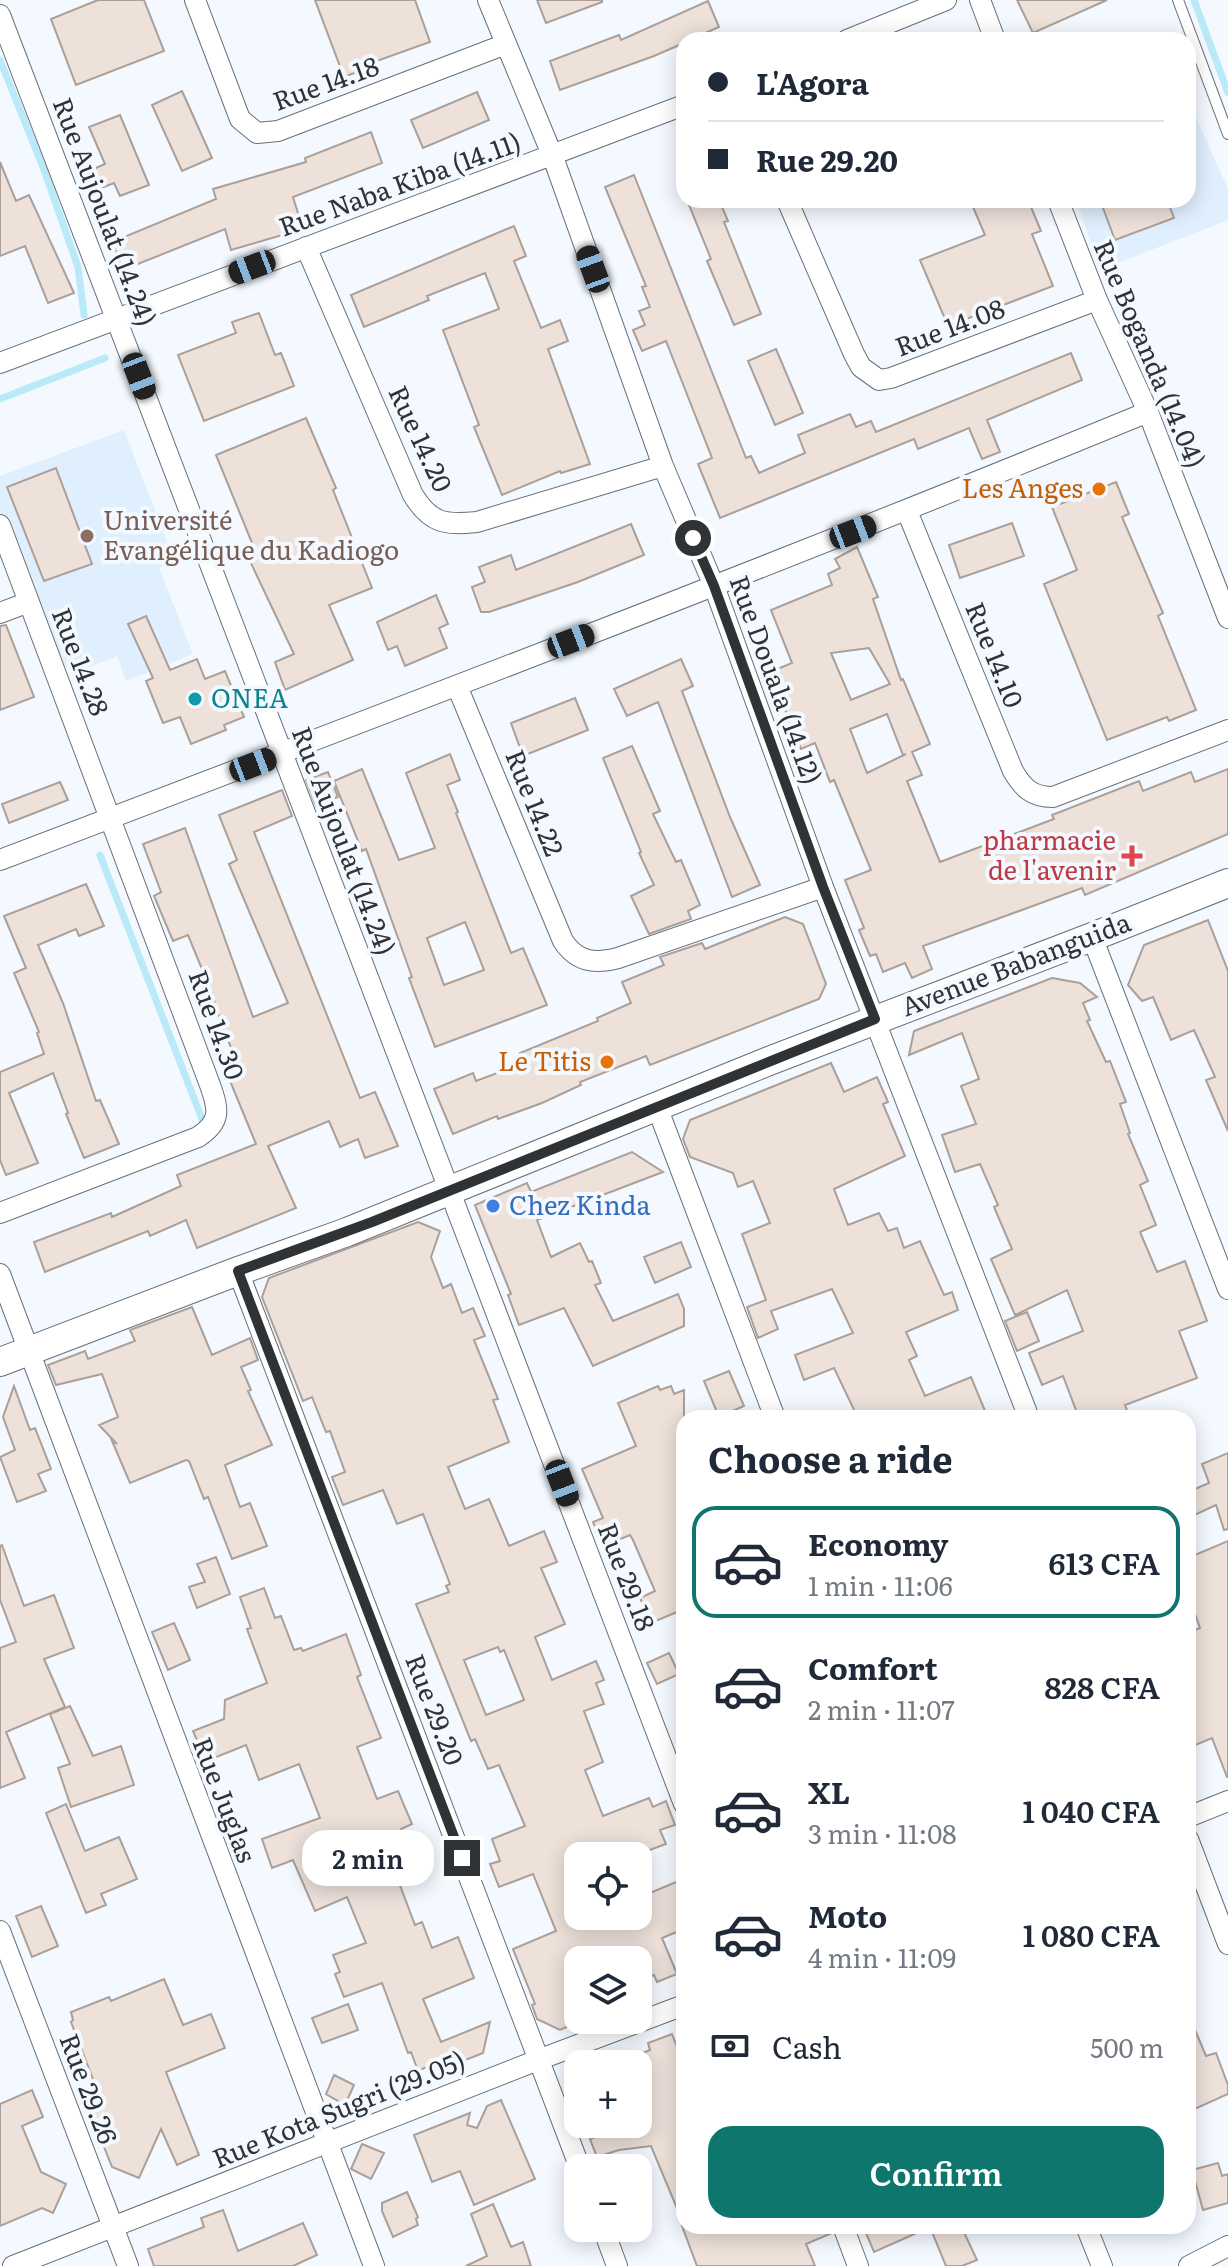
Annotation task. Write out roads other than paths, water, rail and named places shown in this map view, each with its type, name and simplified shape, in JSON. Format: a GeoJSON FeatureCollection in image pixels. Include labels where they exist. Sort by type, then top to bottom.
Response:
{"type":"FeatureCollection","features":[{"type":"Feature","properties":{"kind":"street","name":"Rue 14.18"},"geometry":{"type":"LineString","coordinates":[[195,0],[240,119],[257,133],[278,131],[506,44]]}},
{"type":"Feature","properties":{"kind":"street","name":"Rue Douala (14.12)"},"geometry":{"type":"LineString","coordinates":[[488,0],[553,157],[663,466],[714,586],[823,887],[1026,1410]]}},
{"type":"Feature","properties":{"kind":"street"},"geometry":{"type":"LineString","coordinates":[[867,32],[946,0]]}},
{"type":"Feature","properties":{"kind":"street"},"geometry":{"type":"LineString","coordinates":[[980,0],[992,32]]}},
{"type":"Feature","properties":{"kind":"street","name":"Rue Aujoulat (14.24)"},"geometry":{"type":"LineString","coordinates":[[0,15],[449,1191]]}},
{"type":"Feature","properties":{"kind":"street","name":"Rue Naba Kiba (14.11)"},"geometry":{"type":"LineString","coordinates":[[0,363],[676,108]]}},
{"type":"Feature","properties":{"kind":"street","name":"Rue 14.08"},"geometry":{"type":"LineString","coordinates":[[790,208],[854,354],[861,367],[879,380],[1097,300]]}},
{"type":"Feature","properties":{"kind":"street","name":"Rue Boganda (14.04)"},"geometry":{"type":"LineString","coordinates":[[1061,208],[1097,300],[1148,412],[1228,618]]}},
{"type":"Feature","properties":{"kind":"street","name":"Rue 14.20"},"geometry":{"type":"LineString","coordinates":[[306,247],[413,495],[422,510],[432,518],[450,525],[477,522],[663,466]]}},
{"type":"Feature","properties":{"kind":"street"},"geometry":{"type":"LineString","coordinates":[[0,860],[907,511],[1148,412]]}},
{"type":"Feature","properties":{"kind":"street","name":"Rue 14.10"},"geometry":{"type":"LineString","coordinates":[[907,511],[1013,771],[1023,788],[1039,797],[1053,797],[1228,730]]}},
{"type":"Feature","properties":{"kind":"street","name":"Rue 14.28"},"geometry":{"type":"LineString","coordinates":[[0,525],[112,817]]}},
{"type":"Feature","properties":{"kind":"street"},"geometry":{"type":"LineString","coordinates":[[0,613],[29,602]]}},
{"type":"Feature","properties":{"kind":"street","name":"Rue 14.22"},"geometry":{"type":"LineString","coordinates":[[457,686],[563,941],[579,958],[602,962],[823,887]]}},
{"type":"Feature","properties":{"kind":"street","name":"Rue 14.30"},"geometry":{"type":"LineString","coordinates":[[0,1213],[198,1137],[215,1122],[215,1098],[112,817]]}},
{"type":"Feature","properties":{"kind":"street","name":"Avenue Babanguida"},"geometry":{"type":"LineString","coordinates":[[0,1362],[347,1232],[875,1019],[1228,883]]}},
{"type":"Feature","properties":{"kind":"street"},"geometry":{"type":"LineString","coordinates":[[1092,937],[1228,1289]]}},
{"type":"Feature","properties":{"kind":"street"},"geometry":{"type":"LineString","coordinates":[[657,1107],[772,1410]]}},
{"type":"Feature","properties":{"kind":"street","name":"Rue 29.18"},"geometry":{"type":"LineString","coordinates":[[449,1191],[676,1783]]}},
{"type":"Feature","properties":{"kind":"street","name":"Rue 29.20"},"geometry":{"type":"LineString","coordinates":[[238,1271],[575,2154]]}},
{"type":"Feature","properties":{"kind":"street","name":"Rue Juglas"},"geometry":{"type":"LineString","coordinates":[[0,1274],[374,2266]]}},
{"type":"Feature","properties":{"kind":"street"},"geometry":{"type":"LineString","coordinates":[[1196,1814],[1228,1801]]}},
{"type":"Feature","properties":{"kind":"street"},"geometry":{"type":"LineString","coordinates":[[1196,1860],[1228,1944]]}},
{"type":"Feature","properties":{"kind":"street","name":"Rue 29.26"},"geometry":{"type":"LineString","coordinates":[[0,1931],[128,2266]]}},
{"type":"Feature","properties":{"kind":"street","name":"Rue Kota Sugri (29.05)"},"geometry":{"type":"LineString","coordinates":[[13,2266],[676,2008]]}},
{"type":"Feature","properties":{"kind":"street"},"geometry":{"type":"LineString","coordinates":[[846,2234],[858,2266]]}},
{"type":"Feature","properties":{"kind":"street"},"geometry":{"type":"LineString","coordinates":[[1089,2234],[1102,2266]]}},
{"type":"Feature","properties":{"kind":"street"},"geometry":{"type":"LineString","coordinates":[[608,2242],[617,2266]]}},
{"type":"Feature","properties":{"kind":"street"},"geometry":{"type":"LineString","coordinates":[[1189,2266],[1228,2246]]}},
{"type":"Feature","properties":{"kind":"lane"},"geometry":{"type":"LineString","coordinates":[[1178,0],[1190,32]]}},
{"type":"Feature","properties":{"kind":"lane"},"geometry":{"type":"LineString","coordinates":[[1196,48],[1228,134]]}},
{"type":"Feature","properties":{"kind":"waterway"},"geometry":{"type":"LineString","coordinates":[[1194,0],[1228,93]]}},
{"type":"Feature","properties":{"kind":"waterway"},"geometry":{"type":"LineString","coordinates":[[0,60],[78,267],[84,315]]}},
{"type":"Feature","properties":{"kind":"waterway"},"geometry":{"type":"LineString","coordinates":[[0,399],[105,358]]}},
{"type":"Feature","properties":{"kind":"waterway"},"geometry":{"type":"LineString","coordinates":[[100,855],[205,1127]]}},
{"type":"Feature","properties":{"kind":"place","name":"Les Anges"},"geometry":{"type":"Point","coordinates":[1099,489]}},
{"type":"Feature","properties":{"kind":"place","name":"Université Evangélique du Kadiogo"},"geometry":{"type":"Point","coordinates":[87,536]}},
{"type":"Feature","properties":{"kind":"place","name":"ONEA"},"geometry":{"type":"Point","coordinates":[195,699]}},
{"type":"Feature","properties":{"kind":"place","name":"pharmacie de l'avenir"},"geometry":{"type":"Point","coordinates":[1132,856]}},
{"type":"Feature","properties":{"kind":"place","name":"Le Titis"},"geometry":{"type":"Point","coordinates":[607,1062]}},
{"type":"Feature","properties":{"kind":"place","name":"Chez Kinda"},"geometry":{"type":"Point","coordinates":[493,1206]}}]}
